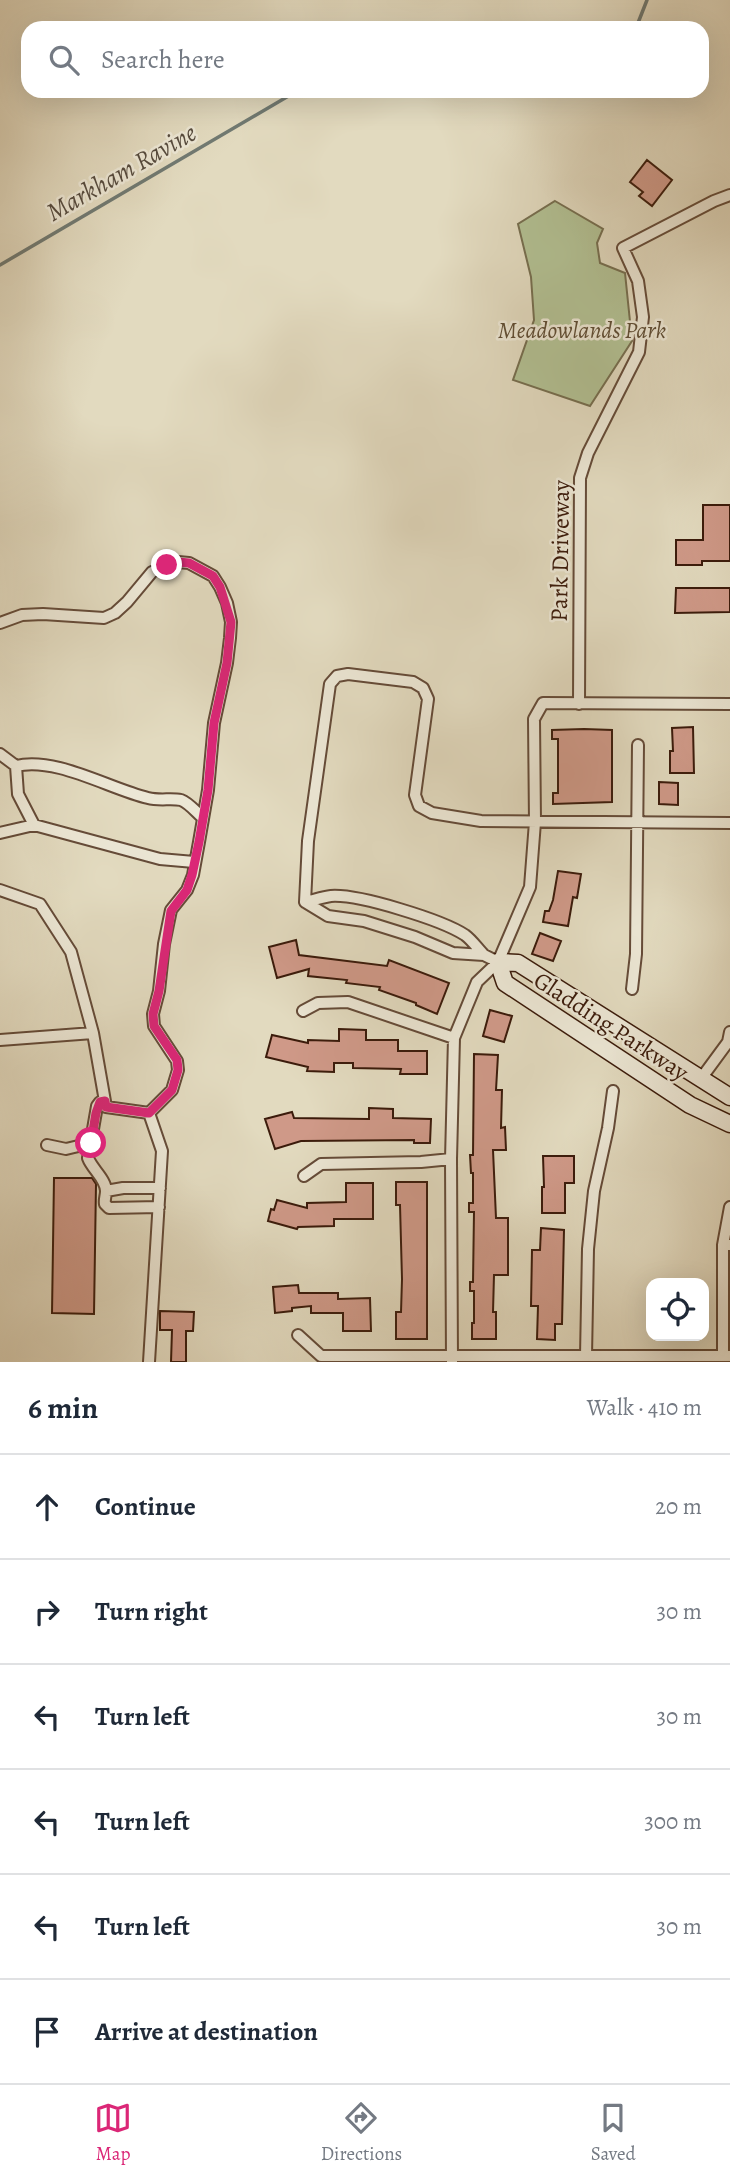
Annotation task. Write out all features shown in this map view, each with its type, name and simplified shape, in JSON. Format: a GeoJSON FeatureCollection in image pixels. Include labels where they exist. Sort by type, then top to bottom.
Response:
{"type":"FeatureCollection","features":[{"type":"Feature","properties":{"kind":"street","name":"Park Driveway"},"geometry":{"type":"LineString","coordinates":[[579,704],[580,478],[588,453],[639,352],[643,317],[638,281],[623,248],[730,195]]}},
{"type":"Feature","properties":{"kind":"street"},"geometry":{"type":"LineString","coordinates":[[0,623],[22,615],[104,618],[127,602],[152,572],[178,562],[189,563],[213,576],[220,587],[231,622],[227,663],[214,723],[208,790],[192,875],[187,890],[171,911],[152,1021],[177,1060],[178,1070],[172,1090],[149,1113]]}},
{"type":"Feature","properties":{"kind":"street"},"geometry":{"type":"LineString","coordinates":[[305,902],[308,841],[330,684],[337,676],[348,674],[413,682],[423,688],[428,699],[415,795],[419,806],[432,813],[458,819],[535,822],[730,822]]}},
{"type":"Feature","properties":{"kind":"street"},"geometry":{"type":"LineString","coordinates":[[452,1358],[451,1159],[454,1038],[477,982],[510,931],[530,887],[535,822],[534,719],[543,703],[730,704]]}},
{"type":"Feature","properties":{"kind":"street"},"geometry":{"type":"LineString","coordinates":[[632,989],[636,954],[638,746]]}},
{"type":"Feature","properties":{"kind":"street"},"geometry":{"type":"LineString","coordinates":[[0,754],[16,766],[18,794],[34,825],[160,859],[194,862]]}},
{"type":"Feature","properties":{"kind":"street"},"geometry":{"type":"LineString","coordinates":[[16,766],[29,763],[49,767],[144,797],[179,800],[187,803],[202,817]]}},
{"type":"Feature","properties":{"kind":"street"},"geometry":{"type":"LineString","coordinates":[[0,834],[34,825]]}},
{"type":"Feature","properties":{"kind":"street"},"geometry":{"type":"LineString","coordinates":[[0,890],[40,904],[71,952],[93,1033],[106,1107],[149,1113]]}},
{"type":"Feature","properties":{"kind":"street"},"geometry":{"type":"LineString","coordinates":[[305,902],[331,896],[367,901],[400,910],[452,928],[468,937],[491,958]]}},
{"type":"Feature","properties":{"kind":"street"},"geometry":{"type":"LineString","coordinates":[[305,902],[328,916],[365,921],[453,953],[491,958]]}},
{"type":"Feature","properties":{"kind":"street","name":"Gladding Parkway"},"geometry":{"type":"LineString","coordinates":[[491,958],[518,963],[730,1097]]}},
{"type":"Feature","properties":{"kind":"street","name":"Gladding Parkway"},"geometry":{"type":"LineString","coordinates":[[491,958],[505,984],[691,1105],[730,1124]]}},
{"type":"Feature","properties":{"kind":"street"},"geometry":{"type":"LineString","coordinates":[[303,1011],[318,1003],[348,1002],[454,1038]]}},
{"type":"Feature","properties":{"kind":"street"},"geometry":{"type":"LineString","coordinates":[[700,1080],[728,1042],[730,1032]]}},
{"type":"Feature","properties":{"kind":"street"},"geometry":{"type":"LineString","coordinates":[[0,1040],[93,1033]]}},
{"type":"Feature","properties":{"kind":"street"},"geometry":{"type":"LineString","coordinates":[[586,1356],[588,1248],[593,1191],[608,1128],[613,1091]]}},
{"type":"Feature","properties":{"kind":"street"},"geometry":{"type":"LineString","coordinates":[[105,1101],[97,1106],[88,1158],[106,1191],[105,1204],[109,1208],[159,1207]]}},
{"type":"Feature","properties":{"kind":"street"},"geometry":{"type":"LineString","coordinates":[[149,1113],[162,1151],[149,1362]]}},
{"type":"Feature","properties":{"kind":"street"},"geometry":{"type":"LineString","coordinates":[[47,1145],[66,1149],[91,1143]]}},
{"type":"Feature","properties":{"kind":"street"},"geometry":{"type":"LineString","coordinates":[[304,1176],[321,1164],[421,1163],[451,1159]]}},
{"type":"Feature","properties":{"kind":"street"},"geometry":{"type":"LineString","coordinates":[[106,1191],[160,1188]]}},
{"type":"Feature","properties":{"kind":"street"},"geometry":{"type":"LineString","coordinates":[[298,1335],[321,1356],[726,1356],[730,1207]]}},
{"type":"Feature","properties":{"kind":"green space","name":"Meadowlands Park"},"geometry":{"type":"Polygon","coordinates":[[[555,201],[603,229],[597,243],[600,263],[625,273],[632,341],[590,406],[513,380],[534,320],[531,277],[518,224],[555,201]]]}},
{"type":"Feature","properties":{"kind":"building"},"geometry":{"type":"Polygon","coordinates":[[[647,160],[672,180],[652,206],[639,196],[643,192],[630,182],[647,160]]]}},
{"type":"Feature","properties":{"kind":"building"},"geometry":{"type":"Polygon","coordinates":[[[703,505],[730,505],[730,561],[676,565],[676,540],[703,540],[703,505]]]}},
{"type":"Feature","properties":{"kind":"building"},"geometry":{"type":"Polygon","coordinates":[[[676,588],[730,588],[730,612],[675,613],[676,588]]]}},
{"type":"Feature","properties":{"kind":"building"},"geometry":{"type":"Polygon","coordinates":[[[693,727],[694,773],[670,773],[672,728],[693,727]]]}},
{"type":"Feature","properties":{"kind":"building"},"geometry":{"type":"Polygon","coordinates":[[[552,730],[612,730],[612,802],[553,804],[553,793],[558,793],[558,739],[552,739],[552,730]]]}},
{"type":"Feature","properties":{"kind":"building"},"geometry":{"type":"Polygon","coordinates":[[[659,782],[678,783],[678,805],[659,804],[659,782]]]}},
{"type":"Feature","properties":{"kind":"building"},"geometry":{"type":"Polygon","coordinates":[[[558,871],[581,874],[577,898],[573,897],[568,926],[543,922],[545,911],[549,911],[553,900],[558,871]]]}},
{"type":"Feature","properties":{"kind":"building"},"geometry":{"type":"Polygon","coordinates":[[[540,933],[561,941],[553,961],[532,954],[540,933]]]}},
{"type":"Feature","properties":{"kind":"building"},"geometry":{"type":"Polygon","coordinates":[[[296,940],[299,955],[387,966],[389,960],[449,983],[437,1014],[416,1003],[379,990],[380,987],[308,976],[309,969],[277,978],[269,947],[296,940]]]}},
{"type":"Feature","properties":{"kind":"building"},"geometry":{"type":"Polygon","coordinates":[[[490,1010],[512,1016],[504,1042],[483,1036],[490,1010]]]}},
{"type":"Feature","properties":{"kind":"building"},"geometry":{"type":"Polygon","coordinates":[[[339,1029],[366,1030],[366,1040],[398,1040],[398,1051],[427,1051],[427,1074],[400,1074],[401,1069],[353,1068],[353,1063],[334,1063],[334,1072],[307,1071],[308,1067],[266,1057],[272,1035],[308,1043],[308,1040],[339,1041],[339,1029]]]}},
{"type":"Feature","properties":{"kind":"building"},"geometry":{"type":"Polygon","coordinates":[[[474,1054],[498,1055],[496,1090],[502,1090],[501,1128],[505,1127],[506,1150],[493,1150],[496,1218],[508,1218],[508,1275],[494,1275],[493,1312],[496,1312],[496,1339],[472,1339],[474,1291],[470,1291],[470,1282],[473,1282],[474,1212],[469,1212],[469,1203],[473,1203],[470,1155],[473,1155],[474,1054]]]}},
{"type":"Feature","properties":{"kind":"building"},"geometry":{"type":"Polygon","coordinates":[[[369,1108],[393,1109],[393,1118],[431,1119],[430,1143],[414,1143],[414,1140],[301,1141],[275,1149],[265,1119],[292,1112],[294,1118],[369,1119],[369,1108]]]}},
{"type":"Feature","properties":{"kind":"building"},"geometry":{"type":"Polygon","coordinates":[[[543,1156],[574,1156],[574,1183],[565,1183],[565,1213],[542,1213],[543,1156]]]}},
{"type":"Feature","properties":{"kind":"building"},"geometry":{"type":"Polygon","coordinates":[[[54,1178],[92,1178],[96,1184],[94,1314],[52,1313],[54,1178]]]}},
{"type":"Feature","properties":{"kind":"building"},"geometry":{"type":"Polygon","coordinates":[[[396,1182],[427,1182],[427,1339],[396,1339],[396,1312],[401,1312],[402,1279],[400,1205],[396,1205],[396,1182]]]}},
{"type":"Feature","properties":{"kind":"building"},"geometry":{"type":"Polygon","coordinates":[[[346,1183],[373,1183],[373,1219],[334,1219],[334,1226],[297,1229],[268,1221],[277,1200],[307,1208],[307,1203],[346,1202],[346,1183]]]}},
{"type":"Feature","properties":{"kind":"building"},"geometry":{"type":"Polygon","coordinates":[[[541,1228],[564,1230],[562,1324],[555,1324],[555,1340],[537,1339],[538,1306],[531,1306],[532,1250],[540,1250],[541,1228]]]}},
{"type":"Feature","properties":{"kind":"building"},"geometry":{"type":"Polygon","coordinates":[[[298,1285],[299,1293],[338,1293],[338,1299],[370,1298],[371,1331],[343,1331],[343,1313],[311,1313],[311,1306],[275,1313],[273,1287],[298,1285]]]}},
{"type":"Feature","properties":{"kind":"building"},"geometry":{"type":"Polygon","coordinates":[[[160,1311],[194,1312],[193,1331],[186,1331],[186,1362],[171,1362],[172,1330],[160,1330],[160,1311]]]}},
{"type":"Feature","properties":{"kind":"waterway","name":"Markham Ravine"},"geometry":{"type":"LineString","coordinates":[[639,21],[647,0]]}},
{"type":"Feature","properties":{"kind":"waterway","name":"Markham Ravine"},"geometry":{"type":"LineString","coordinates":[[0,265],[285,98]]}},
{"type":"Feature","properties":{"kind":"route"},"geometry":{"type":"LineString","coordinates":[[91,1143],[100,1102],[105,1101],[106,1107],[149,1113],[172,1090],[178,1070],[177,1060],[152,1021],[171,911],[187,890],[199,842],[208,790],[214,723],[227,663],[231,622],[227,603],[213,576],[189,563],[167,565]]}}]}
